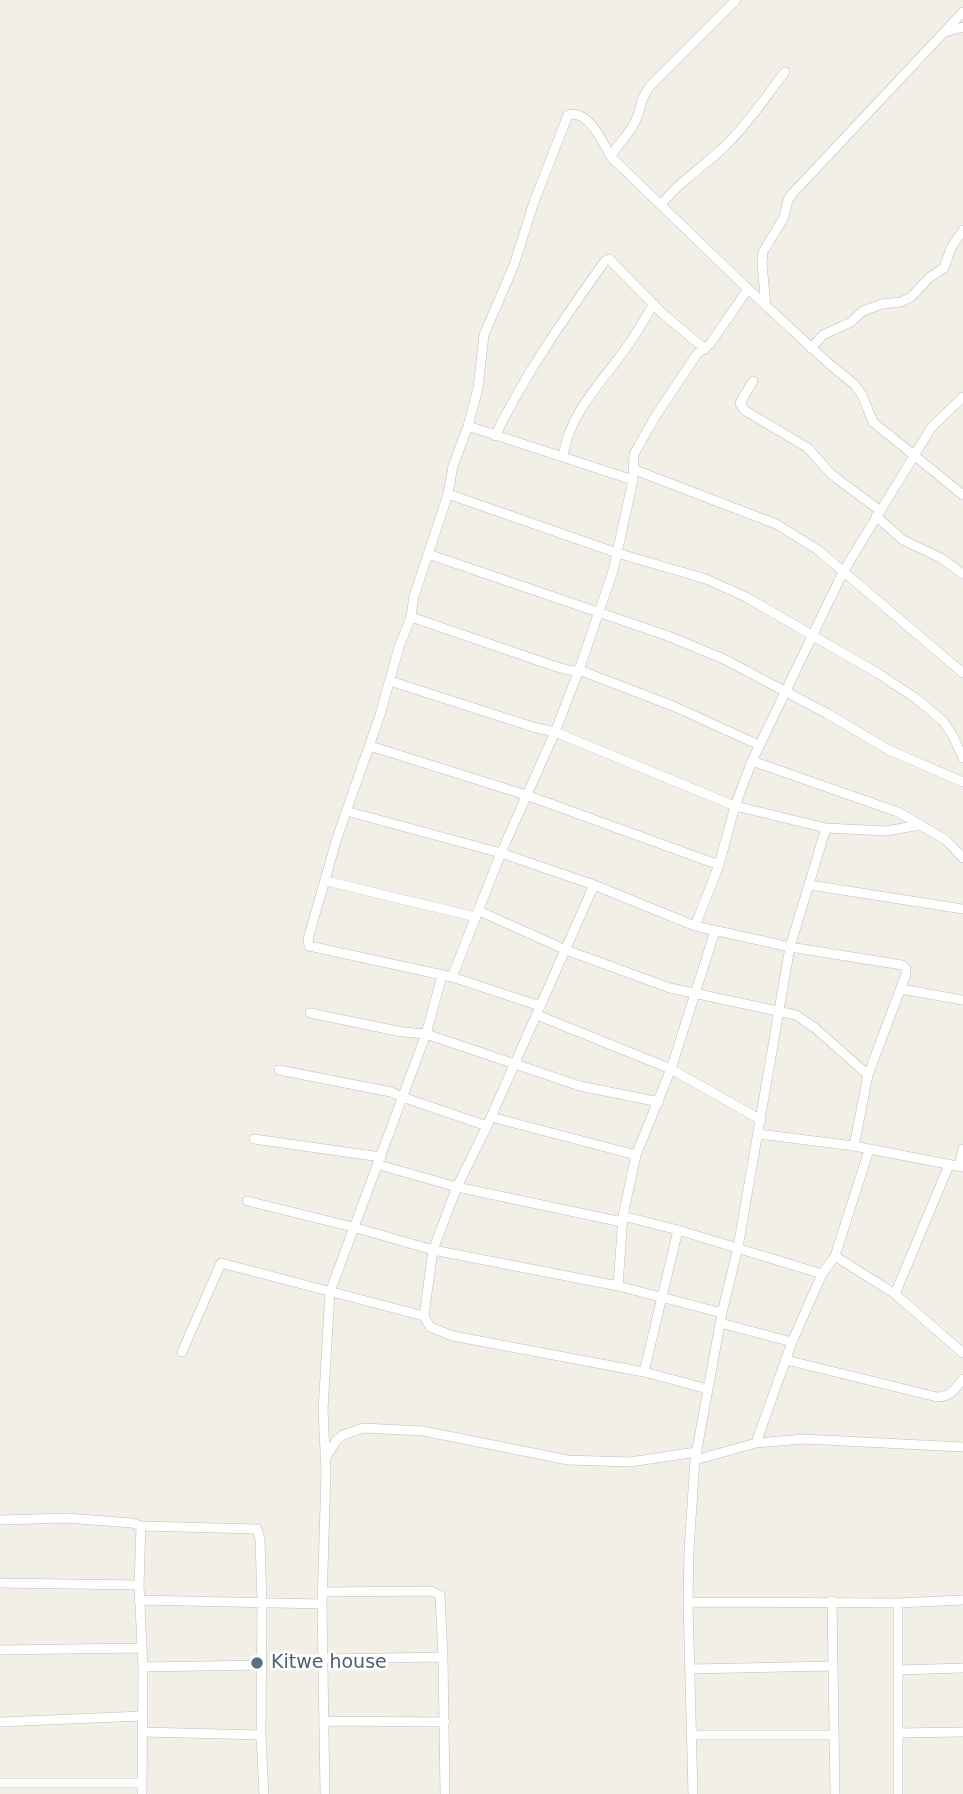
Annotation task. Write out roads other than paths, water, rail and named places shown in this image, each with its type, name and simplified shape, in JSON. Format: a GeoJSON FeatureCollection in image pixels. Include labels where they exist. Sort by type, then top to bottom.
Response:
{"type":"FeatureCollection","features":[{"type":"Feature","properties":{"kind":"street"},"geometry":{"type":"LineString","coordinates":[[611,157],[636,121],[646,91],[736,0]]}},
{"type":"Feature","properties":{"kind":"street"},"geometry":{"type":"LineString","coordinates":[[766,306],[761,264],[763,252],[784,217],[788,200],[864,115],[963,12]]}},
{"type":"Feature","properties":{"kind":"street"},"geometry":{"type":"LineString","coordinates":[[943,33],[963,27]]}},
{"type":"Feature","properties":{"kind":"street"},"geometry":{"type":"LineString","coordinates":[[661,205],[676,188],[727,145],[785,72]]}},
{"type":"Feature","properties":{"kind":"street"},"geometry":{"type":"LineString","coordinates":[[761,1119],[671,1069],[538,1011],[447,977],[309,947],[308,939],[346,811],[370,746],[399,647],[411,617],[414,596],[448,495],[456,456],[468,426],[478,388],[484,335],[514,265],[534,202],[568,115],[577,114],[584,118],[611,157],[766,306],[854,384],[862,395],[873,422],[963,495]]}},
{"type":"Feature","properties":{"kind":"street"},"geometry":{"type":"LineString","coordinates":[[811,348],[823,335],[851,322],[863,311],[882,304],[906,301],[930,277],[944,268],[951,248],[963,230]]}},
{"type":"Feature","properties":{"kind":"street"},"geometry":{"type":"LineString","coordinates":[[495,436],[531,368],[605,261],[612,261],[654,304],[705,349]]}},
{"type":"Feature","properties":{"kind":"street"},"geometry":{"type":"LineString","coordinates":[[325,1794],[322,1592],[326,1457],[323,1410],[330,1292],[447,977],[477,914],[579,670],[617,553],[634,475],[634,454],[697,354],[705,349],[748,289]]}},
{"type":"Feature","properties":{"kind":"street"},"geometry":{"type":"LineString","coordinates":[[563,456],[568,430],[597,385],[631,342],[654,304]]}},
{"type":"Feature","properties":{"kind":"street"},"geometry":{"type":"LineString","coordinates":[[754,381],[741,398],[740,404],[744,410],[808,448],[831,474],[877,513],[903,540],[941,558],[963,574]]}},
{"type":"Feature","properties":{"kind":"street"},"geometry":{"type":"LineString","coordinates":[[695,926],[719,865],[735,806],[758,745],[843,572],[931,428],[963,397]]}},
{"type":"Feature","properties":{"kind":"street"},"geometry":{"type":"LineString","coordinates":[[468,426],[634,475],[776,524],[818,550],[963,673]]}},
{"type":"Feature","properties":{"kind":"street"},"geometry":{"type":"LineString","coordinates":[[448,495],[617,553],[706,579],[746,597],[917,699],[943,721],[954,736],[963,758]]}},
{"type":"Feature","properties":{"kind":"street"},"geometry":{"type":"LineString","coordinates":[[428,554],[668,636],[724,659],[889,750],[963,782]]}},
{"type":"Feature","properties":{"kind":"street"},"geometry":{"type":"LineString","coordinates":[[411,617],[557,667],[579,670],[673,706],[758,745]]}},
{"type":"Feature","properties":{"kind":"street"},"geometry":{"type":"LineString","coordinates":[[390,681],[555,732],[735,806],[826,828],[886,831],[920,825]]}},
{"type":"Feature","properties":{"kind":"street"},"geometry":{"type":"LineString","coordinates":[[370,746],[526,795],[719,865]]}},
{"type":"Feature","properties":{"kind":"street"},"geometry":{"type":"LineString","coordinates":[[752,761],[898,812],[946,840],[963,858]]}},
{"type":"Feature","properties":{"kind":"street"},"geometry":{"type":"LineString","coordinates":[[346,811],[501,853],[594,885],[695,926],[790,947],[902,965],[906,974],[868,1075],[854,1146]]}},
{"type":"Feature","properties":{"kind":"street"},"geometry":{"type":"LineString","coordinates":[[693,1794],[688,1602],[696,1456],[722,1313],[738,1247],[790,947],[826,828]]}},
{"type":"Feature","properties":{"kind":"street"},"geometry":{"type":"LineString","coordinates":[[326,881],[477,914],[670,988],[805,1019],[868,1075]]}},
{"type":"Feature","properties":{"kind":"street"},"geometry":{"type":"LineString","coordinates":[[594,885],[457,1187],[433,1250],[424,1316],[430,1326],[440,1333],[644,1372],[708,1389]]}},
{"type":"Feature","properties":{"kind":"street"},"geometry":{"type":"LineString","coordinates":[[810,885],[963,909]]}},
{"type":"Feature","properties":{"kind":"street"},"geometry":{"type":"LineString","coordinates":[[618,1286],[622,1219],[636,1155],[671,1069],[715,930]]}},
{"type":"Feature","properties":{"kind":"street"},"geometry":{"type":"LineString","coordinates":[[901,989],[963,1000]]}},
{"type":"Feature","properties":{"kind":"street"},"geometry":{"type":"LineString","coordinates":[[310,1013],[402,1032],[426,1034],[598,1091],[659,1101]]}},
{"type":"Feature","properties":{"kind":"street"},"geometry":{"type":"LineString","coordinates":[[279,1070],[391,1091],[402,1097],[489,1121],[636,1155]]}},
{"type":"Feature","properties":{"kind":"street"},"geometry":{"type":"LineString","coordinates":[[759,1133],[854,1146],[957,1166]]}},
{"type":"Feature","properties":{"kind":"street"},"geometry":{"type":"LineString","coordinates":[[254,1139],[380,1161],[457,1187],[678,1230],[822,1274]]}},
{"type":"Feature","properties":{"kind":"street"},"geometry":{"type":"LineString","coordinates":[[895,1294],[963,1149]]}},
{"type":"Feature","properties":{"kind":"street"},"geometry":{"type":"LineString","coordinates":[[756,1443],[792,1342],[822,1274],[835,1256],[869,1150]]}},
{"type":"Feature","properties":{"kind":"street"},"geometry":{"type":"LineString","coordinates":[[247,1201],[433,1250],[618,1286],[722,1313]]}},
{"type":"Feature","properties":{"kind":"street"},"geometry":{"type":"LineString","coordinates":[[644,1372],[678,1230]]}},
{"type":"Feature","properties":{"kind":"street"},"geometry":{"type":"LineString","coordinates":[[835,1256],[895,1294],[963,1353]]}},
{"type":"Feature","properties":{"kind":"street"},"geometry":{"type":"LineString","coordinates":[[182,1352],[221,1263],[424,1316]]}},
{"type":"Feature","properties":{"kind":"street"},"geometry":{"type":"LineString","coordinates":[[720,1323],[792,1342]]}},
{"type":"Feature","properties":{"kind":"street"},"geometry":{"type":"LineString","coordinates":[[786,1360],[937,1397],[946,1397],[952,1393],[963,1379]]}},
{"type":"Feature","properties":{"kind":"street"},"geometry":{"type":"LineString","coordinates":[[326,1457],[343,1434],[372,1428],[423,1432],[568,1460],[630,1462],[696,1456],[756,1443],[832,1438],[963,1447]]}},
{"type":"Feature","properties":{"kind":"street"},"geometry":{"type":"LineString","coordinates":[[0,1520],[65,1518],[132,1522],[141,1526],[257,1529],[260,1539],[262,1602],[261,1735],[264,1794]]}},
{"type":"Feature","properties":{"kind":"street"},"geometry":{"type":"LineString","coordinates":[[141,1526],[139,1600],[143,1667],[142,1794]]}},
{"type":"Feature","properties":{"kind":"street"},"geometry":{"type":"LineString","coordinates":[[0,1583],[139,1585]]}},
{"type":"Feature","properties":{"kind":"street"},"geometry":{"type":"LineString","coordinates":[[322,1592],[436,1592],[441,1601],[445,1794]]}},
{"type":"Feature","properties":{"kind":"street"},"geometry":{"type":"LineString","coordinates":[[139,1600],[322,1604]]}},
{"type":"Feature","properties":{"kind":"street"},"geometry":{"type":"LineString","coordinates":[[688,1602],[898,1603],[963,1600]]}},
{"type":"Feature","properties":{"kind":"street"},"geometry":{"type":"LineString","coordinates":[[832,1601],[835,1794]]}},
{"type":"Feature","properties":{"kind":"street"},"geometry":{"type":"LineString","coordinates":[[898,1603],[898,1794]]}},
{"type":"Feature","properties":{"kind":"street"},"geometry":{"type":"LineString","coordinates":[[0,1650],[141,1648]]}},
{"type":"Feature","properties":{"kind":"street"},"geometry":{"type":"LineString","coordinates":[[324,1659],[443,1657]]}},
{"type":"Feature","properties":{"kind":"street"},"geometry":{"type":"LineString","coordinates":[[143,1667],[261,1665]]}},
{"type":"Feature","properties":{"kind":"street"},"geometry":{"type":"LineString","coordinates":[[691,1669],[832,1666]]}},
{"type":"Feature","properties":{"kind":"street"},"geometry":{"type":"LineString","coordinates":[[899,1670],[963,1668]]}},
{"type":"Feature","properties":{"kind":"street"},"geometry":{"type":"LineString","coordinates":[[0,1722],[143,1716]]}},
{"type":"Feature","properties":{"kind":"street"},"geometry":{"type":"LineString","coordinates":[[325,1721],[445,1722]]}},
{"type":"Feature","properties":{"kind":"street"},"geometry":{"type":"LineString","coordinates":[[142,1732],[261,1735]]}},
{"type":"Feature","properties":{"kind":"street"},"geometry":{"type":"LineString","coordinates":[[899,1733],[963,1732]]}},
{"type":"Feature","properties":{"kind":"street"},"geometry":{"type":"LineString","coordinates":[[692,1735],[832,1735]]}},
{"type":"Feature","properties":{"kind":"street"},"geometry":{"type":"LineString","coordinates":[[0,1783],[142,1783]]}},
{"type":"Feature","properties":{"kind":"place","name":"Kitwe house"},"geometry":{"type":"Point","coordinates":[257,1663]}}]}
